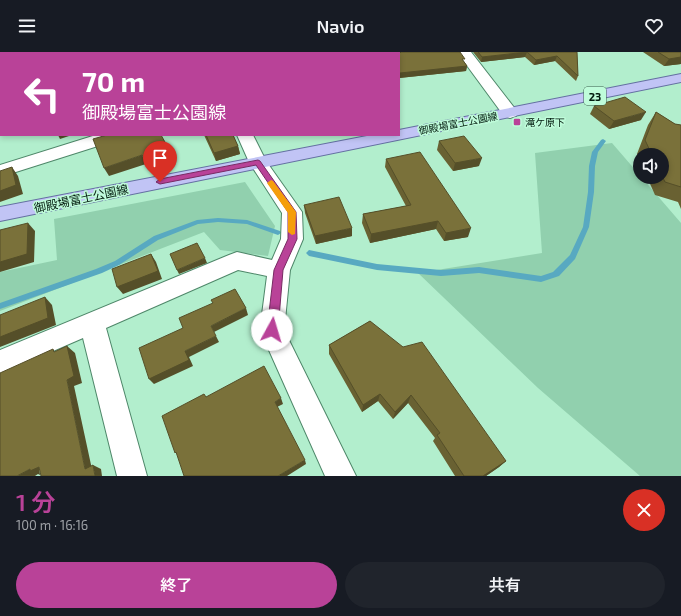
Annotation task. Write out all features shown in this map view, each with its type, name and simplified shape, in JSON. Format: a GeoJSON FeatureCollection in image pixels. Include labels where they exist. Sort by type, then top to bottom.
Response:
{"type":"FeatureCollection","features":[{"type":"Feature","properties":{"kind":"main road","name":"御殿場富士公園線"},"geometry":{"type":"LineString","coordinates":[[400,135],[681,78]]}},
{"type":"Feature","properties":{"kind":"main road","name":"御殿場富士公園線"},"geometry":{"type":"LineString","coordinates":[[0,214],[393,136]]}},
{"type":"Feature","properties":{"kind":"street"},"geometry":{"type":"LineString","coordinates":[[464,52],[510,113]]}},
{"type":"Feature","properties":{"kind":"street"},"geometry":{"type":"LineString","coordinates":[[0,171],[111,136]]}},
{"type":"Feature","properties":{"kind":"street"},"geometry":{"type":"LineString","coordinates":[[245,136],[258,162],[292,212],[292,239],[279,270],[272,330],[341,476]]}},
{"type":"Feature","properties":{"kind":"street"},"geometry":{"type":"LineString","coordinates":[[0,362],[237,261],[279,270]]}},
{"type":"Feature","properties":{"kind":"street"},"geometry":{"type":"LineString","coordinates":[[92,323],[132,476]]}},
{"type":"Feature","properties":{"kind":"green space"},"geometry":{"type":"Polygon","coordinates":[[[612,143],[633,167],[633,184],[647,184],[681,223],[681,476],[640,476],[538,388],[418,273],[542,253],[535,153],[612,143]]]}},
{"type":"Feature","properties":{"kind":"green space"},"geometry":{"type":"Polygon","coordinates":[[[245,182],[275,226],[268,256],[220,250],[204,232],[0,311],[0,272],[57,260],[54,219],[245,182]]]}},
{"type":"Feature","properties":{"kind":"building"},"geometry":{"type":"Polygon","coordinates":[[[460,52],[465,59],[462,59],[467,66],[400,73],[400,53],[460,52]]]}},
{"type":"Feature","properties":{"kind":"building"},"geometry":{"type":"Polygon","coordinates":[[[478,52],[527,52],[482,57],[478,52]]]}},
{"type":"Feature","properties":{"kind":"building"},"geometry":{"type":"Polygon","coordinates":[[[527,52],[577,52],[578,76],[557,56],[536,60],[527,52]]]}},
{"type":"Feature","properties":{"kind":"building"},"geometry":{"type":"Polygon","coordinates":[[[658,52],[681,52],[681,57],[669,59],[658,52]]]}},
{"type":"Feature","properties":{"kind":"building"},"geometry":{"type":"Polygon","coordinates":[[[625,97],[646,112],[614,121],[594,106],[625,97]]]}},
{"type":"Feature","properties":{"kind":"building"},"geometry":{"type":"Polygon","coordinates":[[[656,112],[675,124],[681,125],[681,187],[669,183],[669,148],[649,148],[645,140],[656,112]]]}},
{"type":"Feature","properties":{"kind":"building"},"geometry":{"type":"Polygon","coordinates":[[[104,136],[162,136],[170,151],[145,160],[142,155],[104,168],[93,139],[104,136]]]}},
{"type":"Feature","properties":{"kind":"building"},"geometry":{"type":"Polygon","coordinates":[[[206,136],[233,136],[238,146],[214,153],[206,136]]]}},
{"type":"Feature","properties":{"kind":"building"},"geometry":{"type":"Polygon","coordinates":[[[464,136],[482,158],[455,163],[439,141],[464,136]]]}},
{"type":"Feature","properties":{"kind":"building"},"geometry":{"type":"Polygon","coordinates":[[[420,152],[471,228],[446,233],[438,221],[371,234],[363,214],[411,205],[386,159],[420,152]]]}},
{"type":"Feature","properties":{"kind":"building"},"geometry":{"type":"Polygon","coordinates":[[[12,167],[16,185],[0,191],[0,171],[12,167]]]}},
{"type":"Feature","properties":{"kind":"building"},"geometry":{"type":"Polygon","coordinates":[[[339,197],[352,228],[315,236],[304,205],[339,197]]]}},
{"type":"Feature","properties":{"kind":"building"},"geometry":{"type":"Polygon","coordinates":[[[28,223],[27,254],[0,262],[0,230],[28,223]]]}},
{"type":"Feature","properties":{"kind":"building"},"geometry":{"type":"Polygon","coordinates":[[[197,243],[205,258],[177,270],[170,254],[197,243]]]}},
{"type":"Feature","properties":{"kind":"building"},"geometry":{"type":"Polygon","coordinates":[[[151,254],[158,271],[117,287],[112,269],[151,254]]]}},
{"type":"Feature","properties":{"kind":"building"},"geometry":{"type":"Polygon","coordinates":[[[235,289],[246,308],[211,326],[216,336],[185,351],[189,360],[149,379],[139,348],[183,328],[179,318],[213,303],[211,300],[235,289]]]}},
{"type":"Feature","properties":{"kind":"building"},"geometry":{"type":"Polygon","coordinates":[[[45,297],[48,318],[0,337],[0,315],[45,297]]]}},
{"type":"Feature","properties":{"kind":"building"},"geometry":{"type":"Polygon","coordinates":[[[370,321],[403,347],[422,342],[506,461],[483,476],[464,476],[437,435],[440,433],[411,395],[395,412],[380,394],[363,405],[329,345],[370,321]]]}},
{"type":"Feature","properties":{"kind":"building"},"geometry":{"type":"Polygon","coordinates":[[[67,346],[74,376],[67,380],[85,469],[93,465],[95,476],[41,476],[39,467],[30,471],[30,469],[17,476],[0,476],[0,373],[53,349],[54,352],[67,346]]]}},
{"type":"Feature","properties":{"kind":"building"},"geometry":{"type":"Polygon","coordinates":[[[264,366],[281,398],[275,402],[305,460],[278,476],[184,476],[162,416],[204,394],[206,397],[264,366]]]}},
{"type":"Feature","properties":{"kind":"waterway"},"geometry":{"type":"LineString","coordinates":[[309,253],[377,267],[441,273],[479,270],[541,279],[556,274],[573,257],[586,227],[591,192],[592,166],[595,152],[603,141]]}},
{"type":"Feature","properties":{"kind":"waterway"},"geometry":{"type":"LineString","coordinates":[[0,306],[99,271],[117,263],[156,238],[197,222],[218,220],[247,222],[278,233]]}},
{"type":"Feature","properties":{"kind":"slow traffic"},"geometry":{"type":"LineString","coordinates":[[271,183],[292,212],[292,232]]}},
{"type":"Feature","properties":{"kind":"place","name":"滝ケ原下"},"geometry":{"type":"Point","coordinates":[517,122]}},
{"type":"Feature","properties":{"kind":"route"},"geometry":{"type":"LineString","coordinates":[[160,182],[258,162],[292,212],[292,239],[279,270],[272,330]]}}]}
